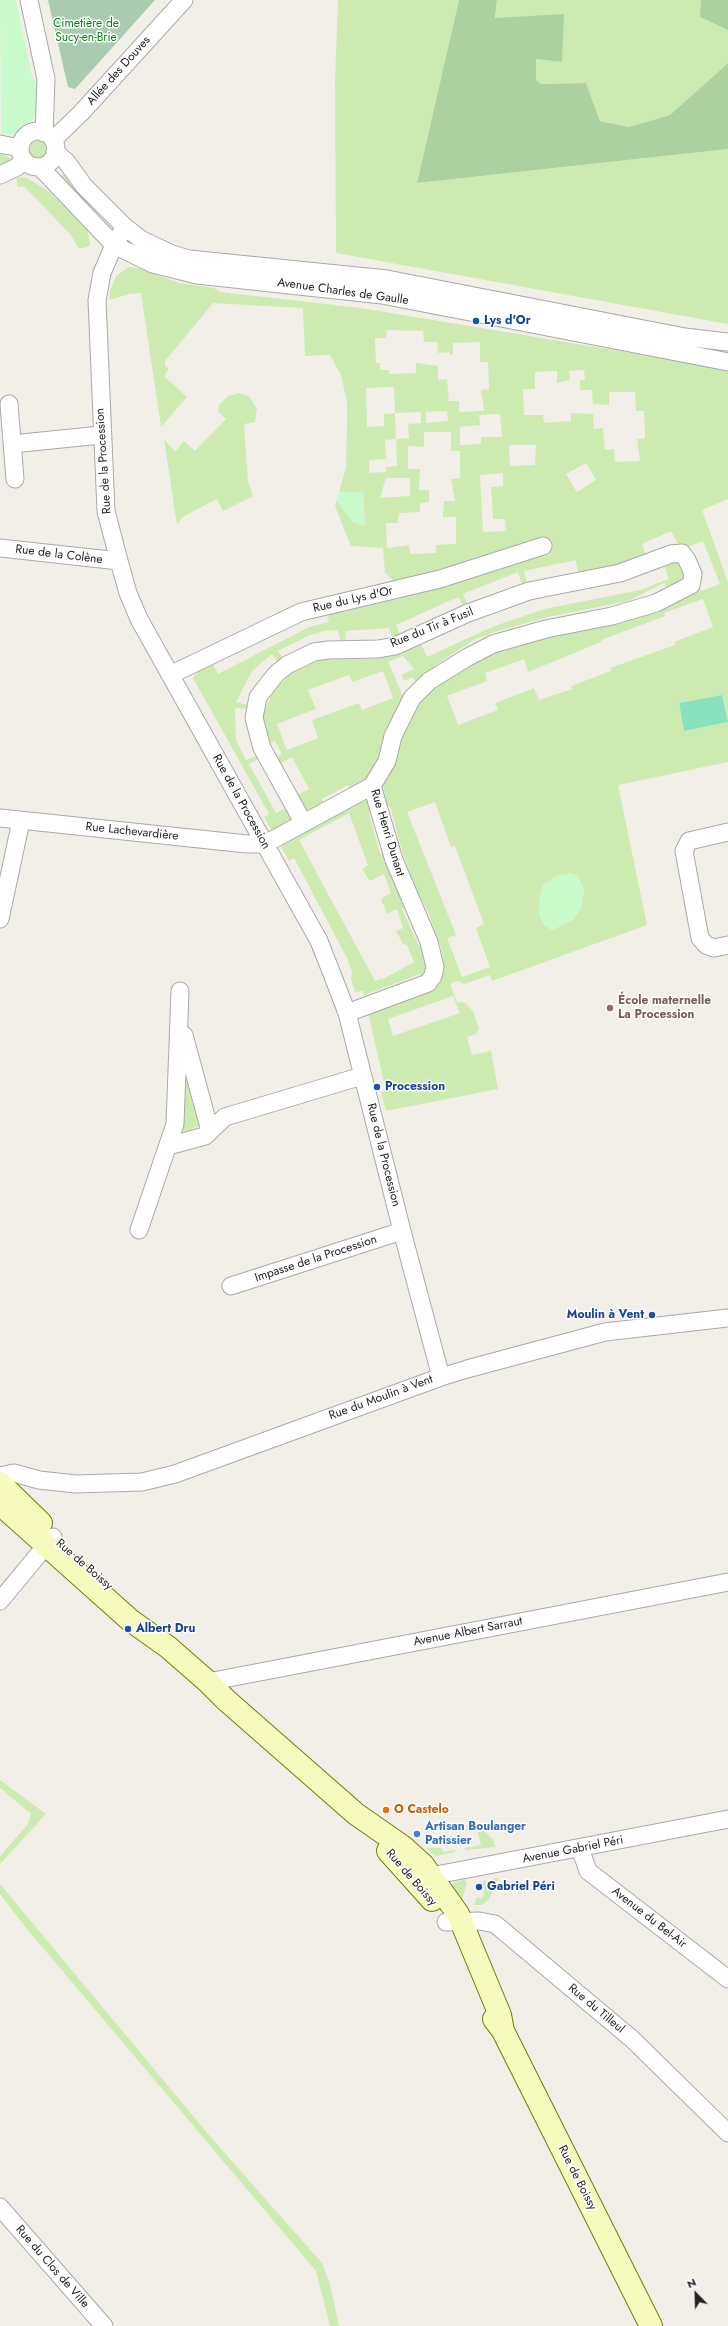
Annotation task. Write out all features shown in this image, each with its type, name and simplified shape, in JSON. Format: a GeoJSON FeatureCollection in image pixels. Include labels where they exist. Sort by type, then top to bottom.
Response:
{"type":"FeatureCollection","features":[{"type":"Feature","properties":{"kind":"street"},"geometry":{"type":"LineString","coordinates":[[0,144],[22,154],[31,166],[40,167],[50,162],[46,79],[29,0]]}},
{"type":"Feature","properties":{"kind":"street","name":"Allée des Douves"},"geometry":{"type":"LineString","coordinates":[[50,141],[81,113],[184,0]]}},
{"type":"Feature","properties":{"kind":"street"},"geometry":{"type":"LineString","coordinates":[[0,175],[17,167],[22,154],[22,140],[28,134],[36,132],[50,141]]}},
{"type":"Feature","properties":{"kind":"street","name":"Avenue Charles de Gaulle"},"geometry":{"type":"LineString","coordinates":[[50,141],[84,186],[125,227],[156,248],[189,259],[387,279],[685,337],[728,342]]}},
{"type":"Feature","properties":{"kind":"street","name":"Avenue Charles de Gaulle"},"geometry":{"type":"LineString","coordinates":[[40,167],[114,244],[153,264],[197,275],[382,295],[728,362]]}},
{"type":"Feature","properties":{"kind":"street","name":"Rue de la Procession"},"geometry":{"type":"LineString","coordinates":[[125,227],[114,244],[98,288],[97,300],[101,435],[106,511],[119,561],[128,593],[139,619],[319,941],[347,1013],[402,1231],[441,1376]]}},
{"type":"Feature","properties":{"kind":"street"},"geometry":{"type":"LineString","coordinates":[[9,404],[15,479]]}},
{"type":"Feature","properties":{"kind":"street"},"geometry":{"type":"LineString","coordinates":[[12,444],[101,435]]}},
{"type":"Feature","properties":{"kind":"street","name":"Rue du Lys d'Or"},"geometry":{"type":"LineString","coordinates":[[170,675],[301,612],[440,579],[543,546]]}},
{"type":"Feature","properties":{"kind":"street","name":"Rue de la Colène"},"geometry":{"type":"LineString","coordinates":[[0,548],[119,561]]}},
{"type":"Feature","properties":{"kind":"street","name":"Rue Henri Dunant"},"geometry":{"type":"LineString","coordinates":[[347,1013],[428,983],[433,976],[435,967],[429,942],[394,860],[372,786],[387,761],[393,736],[412,698],[429,681],[468,657],[493,644],[546,629],[612,616],[656,603],[691,585],[693,574],[682,553]]}},
{"type":"Feature","properties":{"kind":"street","name":"Rue du Tir à Fusil"},"geometry":{"type":"LineString","coordinates":[[304,822],[262,748],[254,718],[258,697],[276,674],[287,665],[314,652],[395,646],[468,614],[529,591],[620,573],[671,554],[682,553]]}},
{"type":"Feature","properties":{"kind":"street"},"geometry":{"type":"LineString","coordinates":[[264,844],[372,786]]}},
{"type":"Feature","properties":{"kind":"street","name":"Rue Lachevardière"},"geometry":{"type":"LineString","coordinates":[[0,818],[247,844],[264,844]]}},
{"type":"Feature","properties":{"kind":"street"},"geometry":{"type":"LineString","coordinates":[[0,919],[21,821]]}},
{"type":"Feature","properties":{"kind":"street"},"geometry":{"type":"LineString","coordinates":[[728,832],[689,841],[684,851],[700,938],[706,945],[714,948],[728,944]]}},
{"type":"Feature","properties":{"kind":"street"},"geometry":{"type":"LineString","coordinates":[[139,1230],[176,1124],[180,991]]}},
{"type":"Feature","properties":{"kind":"street"},"geometry":{"type":"LineString","coordinates":[[179,1018],[210,1131]]}},
{"type":"Feature","properties":{"kind":"street"},"geometry":{"type":"LineString","coordinates":[[168,1146],[205,1136],[225,1117],[362,1076]]}},
{"type":"Feature","properties":{"kind":"street","name":"Impasse de la Procession"},"geometry":{"type":"LineString","coordinates":[[231,1286],[402,1231]]}},
{"type":"Feature","properties":{"kind":"street","name":"Rue du Moulin à Vent"},"geometry":{"type":"LineString","coordinates":[[0,1476],[14,1473],[39,1480],[76,1484],[142,1482],[175,1474],[441,1376],[605,1332],[728,1318]]}},
{"type":"Feature","properties":{"kind":"street"},"geometry":{"type":"LineString","coordinates":[[5,1498],[21,1488],[39,1480]]}},
{"type":"Feature","properties":{"kind":"street","name":"Rue de Boissy"},"geometry":{"type":"LineString","coordinates":[[5,1498],[49,1541],[137,1612],[168,1647],[356,1814],[402,1846],[423,1865],[425,1880],[453,1921],[493,2018],[503,2031],[651,2326]]}},
{"type":"Feature","properties":{"kind":"street"},"geometry":{"type":"LineString","coordinates":[[0,1601],[49,1541]]}},
{"type":"Feature","properties":{"kind":"street","name":"Avenue Albert Sarraut"},"geometry":{"type":"LineString","coordinates":[[208,1682],[728,1582]]}},
{"type":"Feature","properties":{"kind":"street","name":"Avenue Gabriel Péri"},"geometry":{"type":"LineString","coordinates":[[425,1880],[728,1819]]}},
{"type":"Feature","properties":{"kind":"street","name":"Avenue du Bel-Air"},"geometry":{"type":"LineString","coordinates":[[580,1848],[588,1871],[728,1979]]}},
{"type":"Feature","properties":{"kind":"street","name":"Rue du Tilleul"},"geometry":{"type":"LineString","coordinates":[[453,1921],[478,1921],[495,1924],[632,2039],[728,2133]]}},
{"type":"Feature","properties":{"kind":"street","name":"Rue du Clos de Ville"},"geometry":{"type":"LineString","coordinates":[[0,2207],[104,2326]]}},
{"type":"Feature","properties":{"kind":"green space"},"geometry":{"type":"Polygon","coordinates":[[[0,0],[16,0],[32,76],[38,83],[40,101],[34,118],[26,127],[16,133],[1,135],[0,0]]]}},
{"type":"Feature","properties":{"kind":"green space","name":"Cimetière de Sucy-en-Brie"},"geometry":{"type":"Polygon","coordinates":[[[48,0],[155,0],[75,89],[68,87],[48,0]]]}},
{"type":"Feature","properties":{"kind":"green space"},"geometry":{"type":"Polygon","coordinates":[[[338,0],[459,0],[417,183],[728,149],[728,324],[336,253],[335,81],[338,0]]]}},
{"type":"Feature","properties":{"kind":"green space"},"geometry":{"type":"Polygon","coordinates":[[[459,0],[497,0],[495,18],[564,14],[562,62],[536,59],[536,80],[541,84],[586,83],[600,121],[629,127],[670,115],[728,63],[728,149],[417,183],[459,0]]]}},
{"type":"Feature","properties":{"kind":"green space"},"geometry":{"type":"Polygon","coordinates":[[[497,0],[701,0],[701,17],[728,30],[728,63],[670,115],[629,127],[600,121],[586,83],[541,84],[536,80],[536,59],[562,62],[495,18],[497,0]]]}},
{"type":"Feature","properties":{"kind":"green space"},"geometry":{"type":"Polygon","coordinates":[[[701,0],[728,0],[728,30],[700,17],[701,0]]]}},
{"type":"Feature","properties":{"kind":"green space"},"geometry":{"type":"Polygon","coordinates":[[[34,140],[42,140],[47,145],[45,156],[42,158],[34,158],[29,153],[29,145],[34,140]]]}},
{"type":"Feature","properties":{"kind":"green space"},"geometry":{"type":"Polygon","coordinates":[[[0,154],[11,158],[14,161],[0,171],[0,154]]]}},
{"type":"Feature","properties":{"kind":"green space"},"geometry":{"type":"Polygon","coordinates":[[[66,171],[94,203],[89,207],[59,177],[66,171]]]}},
{"type":"Feature","properties":{"kind":"green space"},"geometry":{"type":"Polygon","coordinates":[[[25,177],[51,193],[88,231],[90,246],[79,249],[70,234],[25,187],[18,187],[16,178],[25,177]]]}},
{"type":"Feature","properties":{"kind":"green space"},"geometry":{"type":"Polygon","coordinates":[[[129,267],[139,268],[179,283],[214,288],[220,292],[361,308],[728,369],[728,499],[702,510],[728,582],[728,722],[728,762],[618,785],[647,925],[492,981],[490,975],[464,984],[457,981],[450,984],[457,1002],[465,1003],[473,1011],[479,1028],[476,1034],[467,1037],[472,1055],[491,1051],[498,1089],[386,1111],[381,1092],[386,1091],[363,991],[355,992],[351,979],[352,972],[347,958],[294,858],[289,861],[264,817],[269,814],[193,678],[198,671],[212,663],[218,674],[309,627],[329,622],[327,614],[394,596],[392,579],[385,573],[383,548],[351,546],[335,506],[337,500],[353,522],[365,525],[363,492],[339,492],[346,467],[347,426],[347,402],[341,375],[330,355],[305,356],[303,308],[213,303],[165,361],[165,366],[169,369],[164,376],[187,397],[161,427],[141,293],[129,294],[109,300],[110,291],[116,276],[129,267]],[[387,330],[386,338],[375,338],[376,363],[380,363],[380,370],[389,370],[389,374],[416,373],[416,363],[438,366],[438,380],[447,379],[449,401],[459,401],[459,412],[484,411],[481,390],[489,389],[488,362],[480,362],[480,342],[453,343],[453,354],[450,355],[449,352],[438,353],[437,342],[424,342],[423,331],[387,330]],[[584,370],[569,371],[570,380],[557,383],[557,371],[535,372],[535,389],[523,389],[524,415],[543,415],[544,423],[571,421],[571,413],[593,414],[594,429],[603,428],[605,450],[614,449],[615,462],[640,461],[637,439],[645,438],[644,411],[636,411],[635,392],[609,392],[609,405],[593,404],[592,390],[580,390],[580,380],[585,380],[584,370]],[[394,387],[366,388],[367,427],[384,426],[384,414],[395,413],[394,387]],[[447,411],[426,412],[426,423],[448,421],[447,411]],[[421,412],[395,413],[396,439],[409,438],[408,424],[421,423],[421,412]],[[500,414],[479,415],[480,425],[460,427],[460,445],[481,444],[481,437],[502,437],[500,414]],[[424,432],[424,447],[408,446],[408,469],[420,469],[419,490],[429,490],[429,502],[420,503],[420,512],[399,513],[398,523],[386,523],[387,548],[409,545],[410,554],[436,553],[436,545],[456,544],[456,517],[443,517],[444,501],[455,501],[451,479],[460,478],[460,451],[451,451],[451,432],[424,432]],[[396,439],[385,440],[386,459],[369,460],[369,473],[386,472],[386,467],[397,466],[396,439]],[[509,445],[510,466],[535,465],[536,445],[509,445]],[[586,463],[566,474],[577,492],[596,480],[586,463]],[[503,473],[480,475],[483,532],[506,531],[505,519],[493,519],[491,487],[503,486],[503,473]],[[386,478],[380,498],[410,496],[410,478],[386,478]],[[671,531],[642,544],[648,562],[620,573],[525,593],[518,572],[463,594],[471,612],[468,613],[458,597],[396,625],[403,643],[418,637],[427,657],[492,627],[544,609],[640,590],[669,579],[661,558],[682,552],[671,531]],[[703,541],[683,549],[701,591],[720,584],[703,541]],[[576,560],[524,571],[529,591],[579,581],[576,560]],[[664,583],[628,601],[548,617],[494,632],[475,639],[434,666],[440,674],[493,644],[546,629],[612,616],[656,603],[671,594],[664,583]],[[703,599],[664,613],[665,616],[601,640],[601,642],[528,672],[524,659],[485,673],[487,681],[447,696],[458,725],[498,710],[495,703],[534,688],[539,700],[572,689],[571,686],[611,671],[610,668],[675,645],[674,642],[713,627],[703,599]],[[389,628],[346,631],[344,649],[342,649],[347,659],[376,659],[404,653],[401,644],[395,646],[389,628]],[[338,630],[324,631],[310,635],[278,651],[287,665],[296,671],[320,660],[336,660],[339,649],[342,649],[338,630]],[[272,654],[252,671],[236,702],[255,707],[266,707],[274,690],[288,677],[285,667],[283,669],[272,654]],[[403,656],[388,662],[403,696],[417,686],[413,677],[404,681],[401,675],[414,669],[403,656]],[[383,671],[352,682],[349,675],[308,690],[316,709],[277,724],[287,750],[318,738],[312,720],[359,703],[362,710],[393,698],[383,671]],[[722,695],[679,703],[684,731],[728,722],[722,695]],[[235,708],[236,740],[246,760],[264,752],[266,755],[249,764],[276,813],[294,803],[291,798],[309,789],[292,757],[274,767],[288,792],[270,761],[282,754],[275,741],[262,748],[255,726],[254,709],[235,708]],[[348,785],[322,799],[327,810],[354,796],[348,785]],[[435,802],[407,812],[456,935],[447,938],[462,977],[490,967],[476,928],[484,924],[455,846],[451,847],[435,802]],[[390,806],[380,810],[379,808],[369,813],[380,854],[391,851],[402,881],[411,876],[403,854],[390,806]],[[349,813],[299,840],[375,981],[382,978],[383,979],[414,962],[407,945],[403,944],[396,931],[403,928],[397,909],[387,914],[381,899],[391,893],[384,874],[370,881],[362,869],[368,865],[349,813]],[[571,873],[557,876],[543,885],[539,902],[539,914],[543,923],[552,930],[572,920],[581,909],[584,891],[578,876],[571,873]],[[416,889],[407,893],[412,903],[402,909],[419,946],[429,942],[433,960],[443,958],[440,944],[428,912],[416,889]],[[420,974],[367,994],[371,1004],[424,984],[420,974]],[[453,996],[388,1019],[393,1036],[460,1013],[453,996]]]}},
{"type":"Feature","properties":{"kind":"green space"},"geometry":{"type":"Polygon","coordinates":[[[239,393],[249,396],[257,409],[255,422],[244,424],[248,481],[253,496],[223,511],[217,499],[182,517],[177,525],[164,439],[175,452],[184,441],[195,451],[226,419],[218,411],[219,405],[228,396],[239,393]]]}},
{"type":"Feature","properties":{"kind":"green space"},"geometry":{"type":"Polygon","coordinates":[[[339,492],[363,492],[365,526],[353,522],[349,517],[337,500],[339,492]]]}},
{"type":"Feature","properties":{"kind":"green space"},"geometry":{"type":"Polygon","coordinates":[[[722,695],[728,722],[684,731],[679,703],[722,695]]]}},
{"type":"Feature","properties":{"kind":"green space"},"geometry":{"type":"Polygon","coordinates":[[[571,873],[578,876],[584,891],[581,909],[572,920],[552,930],[543,923],[539,914],[539,902],[543,885],[557,876],[571,873]]]}},
{"type":"Feature","properties":{"kind":"green space"},"geometry":{"type":"Polygon","coordinates":[[[188,1079],[201,1125],[185,1132],[181,1127],[185,1080],[188,1079]]]}},
{"type":"Feature","properties":{"kind":"green space"},"geometry":{"type":"Polygon","coordinates":[[[0,1780],[46,1814],[0,1864],[0,1856],[28,1824],[31,1814],[0,1788],[0,1780]]]}},
{"type":"Feature","properties":{"kind":"green space"},"geometry":{"type":"Polygon","coordinates":[[[467,1824],[484,1831],[492,1839],[496,1847],[465,1850],[465,1848],[481,1845],[477,1830],[465,1831],[467,1824]]]}},
{"type":"Feature","properties":{"kind":"green space"},"geometry":{"type":"Polygon","coordinates":[[[426,1848],[441,1848],[443,1852],[455,1850],[455,1852],[436,1856],[426,1848]]]}},
{"type":"Feature","properties":{"kind":"green space"},"geometry":{"type":"Polygon","coordinates":[[[499,1878],[489,1899],[482,1905],[474,1905],[477,1897],[482,1899],[485,1889],[480,1887],[484,1881],[485,1880],[487,1886],[493,1885],[492,1879],[499,1878]]]}},
{"type":"Feature","properties":{"kind":"green space"},"geometry":{"type":"Polygon","coordinates":[[[465,1879],[467,1883],[461,1902],[449,1885],[465,1879]]]}},
{"type":"Feature","properties":{"kind":"green space"},"geometry":{"type":"Polygon","coordinates":[[[0,1884],[208,2134],[322,2263],[330,2284],[339,2326],[330,2326],[316,2271],[27,1929],[0,1894],[0,1884]]]}},
{"type":"Feature","properties":{"kind":"place","name":"Lys d'Or"},"geometry":{"type":"Point","coordinates":[476,321]}},
{"type":"Feature","properties":{"kind":"place","name":"École maternelle La Procession"},"geometry":{"type":"Point","coordinates":[610,1008]}},
{"type":"Feature","properties":{"kind":"place","name":"Procession"},"geometry":{"type":"Point","coordinates":[377,1087]}},
{"type":"Feature","properties":{"kind":"place","name":"Moulin à Vent"},"geometry":{"type":"Point","coordinates":[652,1315]}},
{"type":"Feature","properties":{"kind":"place","name":"Albert Dru"},"geometry":{"type":"Point","coordinates":[128,1629]}},
{"type":"Feature","properties":{"kind":"place","name":"O Castelo"},"geometry":{"type":"Point","coordinates":[386,1810]}},
{"type":"Feature","properties":{"kind":"place","name":"Artisan Boulanger Patissier"},"geometry":{"type":"Point","coordinates":[417,1834]}},
{"type":"Feature","properties":{"kind":"place","name":"Gabriel Péri"},"geometry":{"type":"Point","coordinates":[479,1887]}}]}
